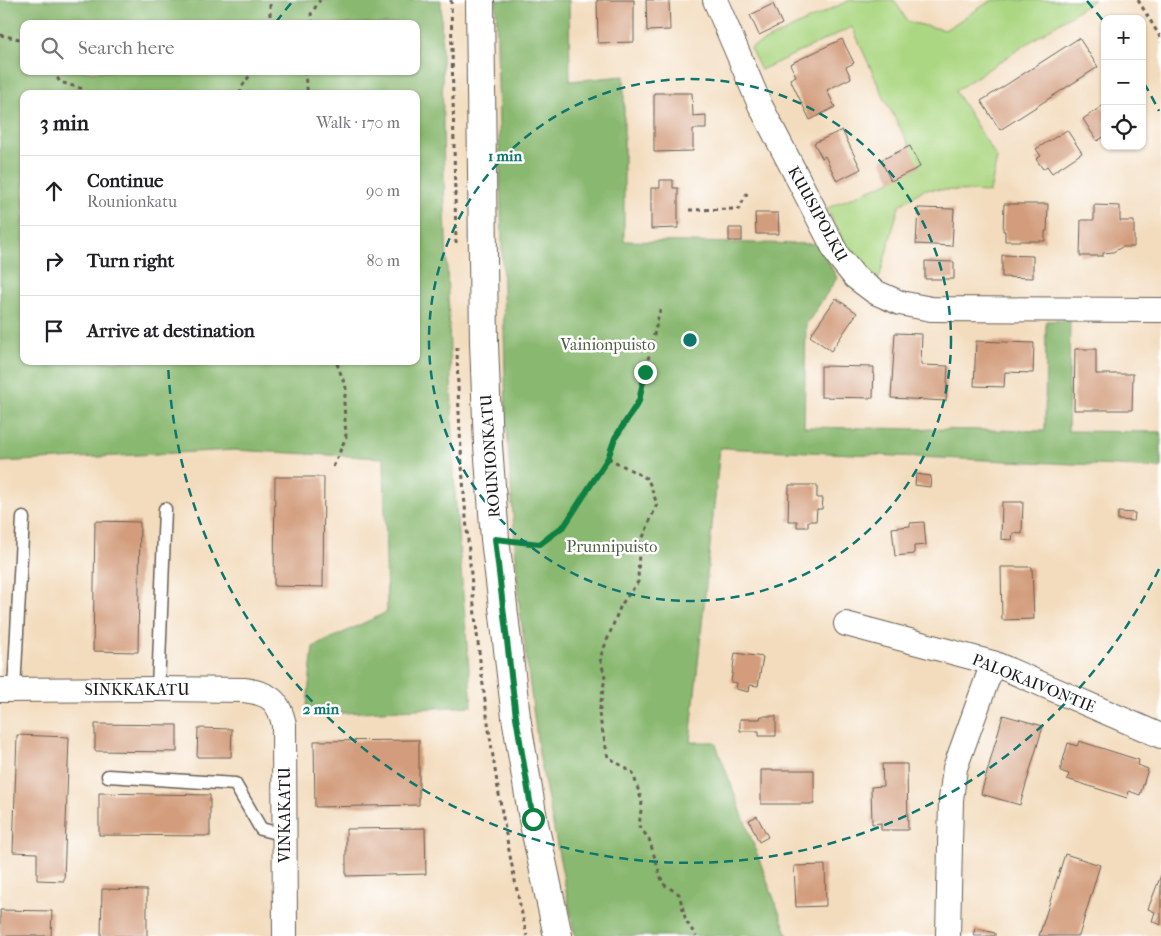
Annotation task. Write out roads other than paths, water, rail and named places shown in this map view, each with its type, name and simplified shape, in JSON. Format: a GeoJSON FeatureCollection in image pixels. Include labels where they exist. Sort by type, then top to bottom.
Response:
{"type":"FeatureCollection","features":[{"type":"Feature","properties":{"kind":"main road","name":"ROUNIONKATU"},"geometry":{"type":"LineString","coordinates":[[480,0],[484,343],[488,445],[495,539],[516,717],[533,819],[558,936]]}},
{"type":"Feature","properties":{"kind":"street","name":"KUUSIPOLKU"},"geometry":{"type":"LineString","coordinates":[[715,0],[760,105],[838,256],[855,277],[875,292],[900,303],[931,308],[1161,310]]}},
{"type":"Feature","properties":{"kind":"street","name":"PALOKAIVONTIE"},"geometry":{"type":"LineString","coordinates":[[846,624],[993,663],[1161,736]]}},
{"type":"Feature","properties":{"kind":"street"},"geometry":{"type":"LineString","coordinates":[[948,936],[951,800],[955,768],[993,663]]}},
{"type":"Feature","properties":{"kind":"street","name":"SINKKAKATU"},"geometry":{"type":"LineString","coordinates":[[7,690],[244,690],[258,691],[271,698]]}},
{"type":"Feature","properties":{"kind":"street","name":"VINKAKATU"},"geometry":{"type":"LineString","coordinates":[[271,698],[281,711],[284,725],[285,936]]}},
{"type":"Feature","properties":{"kind":"lane"},"geometry":{"type":"LineString","coordinates":[[158,689],[165,508]]}},
{"type":"Feature","properties":{"kind":"lane"},"geometry":{"type":"LineString","coordinates":[[7,690],[23,518]]}},
{"type":"Feature","properties":{"kind":"lane"},"geometry":{"type":"LineString","coordinates":[[108,776],[235,784],[262,829],[284,835]]}},
{"type":"Feature","properties":{"kind":"park label","name":"Vainionpuisto"},"geometry":{"type":"Point","coordinates":[608,344]}},
{"type":"Feature","properties":{"kind":"park label","name":"Prunnipuisto"},"geometry":{"type":"Point","coordinates":[612,546]}}]}
